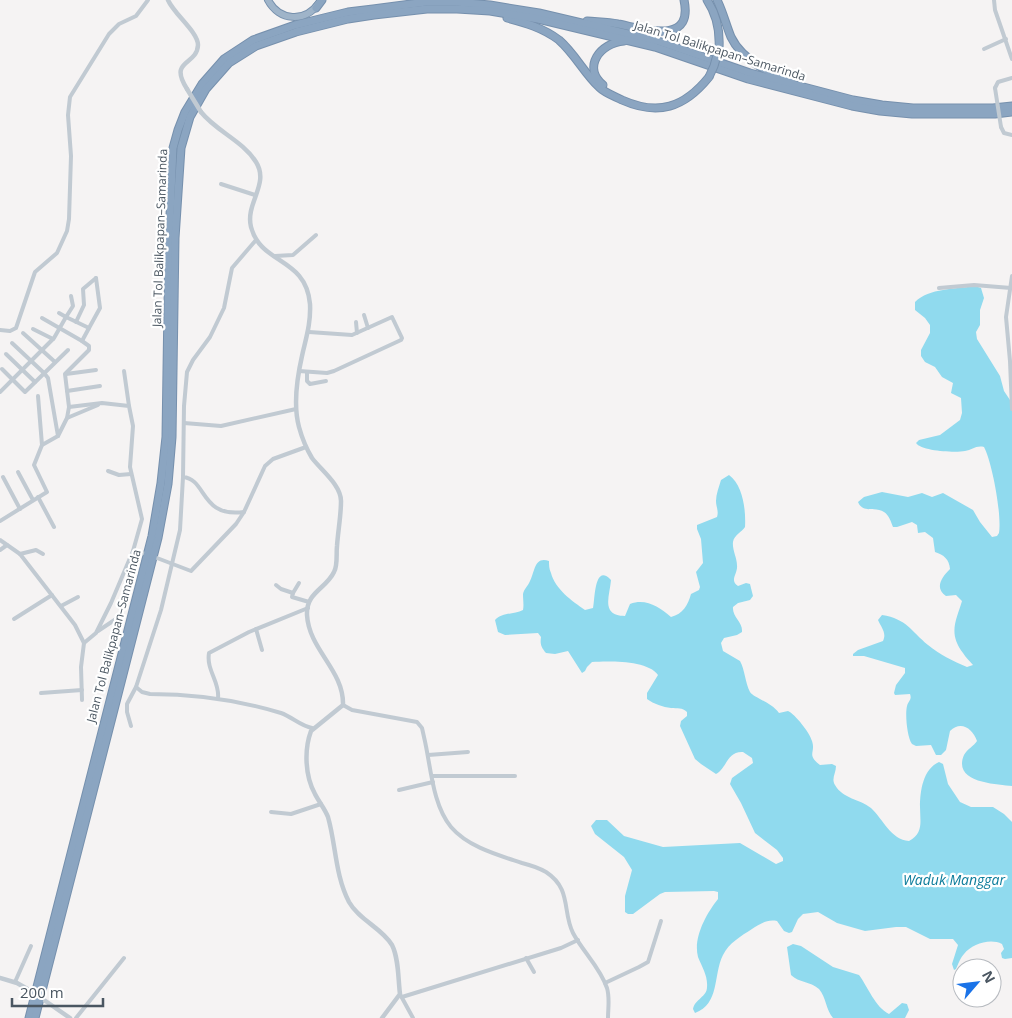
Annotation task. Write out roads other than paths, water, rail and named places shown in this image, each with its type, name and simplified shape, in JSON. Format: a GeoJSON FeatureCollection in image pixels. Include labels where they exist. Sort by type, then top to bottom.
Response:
{"type":"FeatureCollection","features":[{"type":"Feature","properties":{"kind":"highway"},"geometry":{"type":"LineString","coordinates":[[268,0],[278,12],[288,17],[303,16],[316,8],[321,0]]}},
{"type":"Feature","properties":{"kind":"highway"},"geometry":{"type":"LineString","coordinates":[[562,19],[617,24],[667,32],[678,26],[683,20],[685,12],[684,0]]}},
{"type":"Feature","properties":{"kind":"highway"},"geometry":{"type":"LineString","coordinates":[[703,0],[714,23],[717,48]]}},
{"type":"Feature","properties":{"kind":"highway"},"geometry":{"type":"LineString","coordinates":[[457,9],[503,17],[539,28],[560,41],[599,87],[611,95],[634,105],[654,109],[676,104],[695,92],[707,75],[717,48],[720,33],[712,8],[707,0]]}},
{"type":"Feature","properties":{"kind":"highway"},"geometry":{"type":"LineString","coordinates":[[717,0],[732,39],[744,55],[760,67],[780,77],[831,94]]}},
{"type":"Feature","properties":{"kind":"highway","name":"Jalan Tol Balikpapan–Samarinda"},"geometry":{"type":"LineString","coordinates":[[29,1018],[154,527],[166,437],[169,238],[173,148],[178,130],[192,98],[224,59],[238,48],[253,40],[295,26],[348,12],[426,2],[456,2],[490,5],[658,41],[750,73],[882,105],[912,108],[993,108],[1012,106]]}},
{"type":"Feature","properties":{"kind":"highway","name":"Jalan Tol Balikpapan–Samarinda"},"geometry":{"type":"LineString","coordinates":[[35,1018],[158,538],[166,493],[172,438],[175,238],[179,164],[185,132],[190,116],[206,89],[235,59],[256,46],[296,32],[348,19],[427,9],[490,11],[538,19],[655,47],[748,79],[852,106],[912,114],[995,114],[1012,112]]}},
{"type":"Feature","properties":{"kind":"highway"},"geometry":{"type":"LineString","coordinates":[[629,41],[618,42],[606,47],[597,56],[595,62],[596,75],[601,83],[624,98],[654,105],[674,101],[692,90],[707,75]]}},
{"type":"Feature","properties":{"kind":"street"},"geometry":{"type":"LineString","coordinates":[[0,330],[10,331],[16,328],[35,272],[57,253],[67,231],[71,156],[68,115],[70,97],[109,34],[119,24],[136,16],[148,0]]}},
{"type":"Feature","properties":{"kind":"street"},"geometry":{"type":"LineString","coordinates":[[168,0],[174,12],[192,32],[197,42],[196,51],[180,72],[181,80],[208,120],[235,141],[255,160],[261,171],[262,179],[251,207],[250,220],[256,240],[264,250],[295,270],[304,283],[310,300],[309,332],[300,371],[296,409],[306,447],[339,491],[341,501],[335,571],[315,592],[308,605],[307,617],[314,642],[337,677],[341,687],[343,705]]}},
{"type":"Feature","properties":{"kind":"street"},"geometry":{"type":"LineString","coordinates":[[994,0],[997,18],[1012,59]]}},
{"type":"Feature","properties":{"kind":"street"},"geometry":{"type":"LineString","coordinates":[[984,50],[1006,39]]}},
{"type":"Feature","properties":{"kind":"street"},"geometry":{"type":"LineString","coordinates":[[1012,78],[998,82],[996,88],[1000,127],[1004,134],[1012,135]]}},
{"type":"Feature","properties":{"kind":"street"},"geometry":{"type":"LineString","coordinates":[[221,184],[255,195]]}},
{"type":"Feature","properties":{"kind":"street"},"geometry":{"type":"LineString","coordinates":[[274,256],[293,255],[316,235]]}},
{"type":"Feature","properties":{"kind":"street"},"geometry":{"type":"LineString","coordinates":[[131,726],[127,704],[136,687],[161,610],[180,530],[187,372],[193,360],[210,337],[224,308],[232,268],[256,240]]}},
{"type":"Feature","properties":{"kind":"street"},"geometry":{"type":"LineString","coordinates":[[1012,276],[1006,324],[1012,409]]}},
{"type":"Feature","properties":{"kind":"street"},"geometry":{"type":"LineString","coordinates":[[76,322],[84,305],[83,289],[96,278],[100,308],[82,341]]}},
{"type":"Feature","properties":{"kind":"street"},"geometry":{"type":"LineString","coordinates":[[939,288],[974,284],[1010,288]]}},
{"type":"Feature","properties":{"kind":"street"},"geometry":{"type":"LineString","coordinates":[[0,392],[53,340],[72,306],[71,296]]}},
{"type":"Feature","properties":{"kind":"street"},"geometry":{"type":"LineString","coordinates":[[59,313],[89,328]]}},
{"type":"Feature","properties":{"kind":"street"},"geometry":{"type":"LineString","coordinates":[[364,315],[368,328]]}},
{"type":"Feature","properties":{"kind":"street"},"geometry":{"type":"LineString","coordinates":[[300,371],[330,372],[402,339],[392,317],[351,336],[309,332]]}},
{"type":"Feature","properties":{"kind":"street"},"geometry":{"type":"LineString","coordinates":[[42,318],[89,346],[89,350],[65,374]]}},
{"type":"Feature","properties":{"kind":"street"},"geometry":{"type":"LineString","coordinates":[[356,322],[357,334]]}},
{"type":"Feature","properties":{"kind":"street"},"geometry":{"type":"LineString","coordinates":[[33,329],[53,340]]}},
{"type":"Feature","properties":{"kind":"street"},"geometry":{"type":"LineString","coordinates":[[23,333],[55,362]]}},
{"type":"Feature","properties":{"kind":"street"},"geometry":{"type":"LineString","coordinates":[[12,343],[44,373],[50,383],[58,436]]}},
{"type":"Feature","properties":{"kind":"street"},"geometry":{"type":"LineString","coordinates":[[2,369],[24,392],[68,350]]}},
{"type":"Feature","properties":{"kind":"street"},"geometry":{"type":"LineString","coordinates":[[6,354],[35,382]]}},
{"type":"Feature","properties":{"kind":"street"},"geometry":{"type":"LineString","coordinates":[[65,374],[96,370]]}},
{"type":"Feature","properties":{"kind":"street"},"geometry":{"type":"LineString","coordinates":[[96,633],[133,551],[142,517],[130,467],[133,426],[124,371]]}},
{"type":"Feature","properties":{"kind":"street"},"geometry":{"type":"LineString","coordinates":[[307,372],[307,381],[310,384],[326,381]]}},
{"type":"Feature","properties":{"kind":"street"},"geometry":{"type":"LineString","coordinates":[[42,446],[58,436],[67,418],[69,407],[65,374]]}},
{"type":"Feature","properties":{"kind":"street"},"geometry":{"type":"LineString","coordinates":[[67,390],[100,386]]}},
{"type":"Feature","properties":{"kind":"street"},"geometry":{"type":"LineString","coordinates":[[0,521],[47,490],[34,466],[42,446],[38,396]]}},
{"type":"Feature","properties":{"kind":"street"},"geometry":{"type":"LineString","coordinates":[[69,407],[102,403],[129,406]]}},
{"type":"Feature","properties":{"kind":"street"},"geometry":{"type":"LineString","coordinates":[[67,418],[102,403]]}},
{"type":"Feature","properties":{"kind":"street"},"geometry":{"type":"LineString","coordinates":[[184,423],[221,426],[296,409]]}},
{"type":"Feature","properties":{"kind":"street"},"geometry":{"type":"LineString","coordinates":[[157,558],[191,571],[236,524],[244,512],[265,466],[273,459],[306,447]]}},
{"type":"Feature","properties":{"kind":"street"},"geometry":{"type":"LineString","coordinates":[[108,470],[119,475],[131,474]]}},
{"type":"Feature","properties":{"kind":"street"},"geometry":{"type":"LineString","coordinates":[[18,472],[33,500]]}},
{"type":"Feature","properties":{"kind":"street"},"geometry":{"type":"LineString","coordinates":[[3,477],[20,509]]}},
{"type":"Feature","properties":{"kind":"street"},"geometry":{"type":"LineString","coordinates":[[183,477],[196,482],[202,494],[217,509],[225,512],[244,512]]}},
{"type":"Feature","properties":{"kind":"street"},"geometry":{"type":"LineString","coordinates":[[38,497],[54,527]]}},
{"type":"Feature","properties":{"kind":"street"},"geometry":{"type":"LineString","coordinates":[[0,540],[20,554],[71,619],[84,643],[81,667],[82,700]]}},
{"type":"Feature","properties":{"kind":"street"},"geometry":{"type":"LineString","coordinates":[[0,550],[6,545]]}},
{"type":"Feature","properties":{"kind":"street"},"geometry":{"type":"LineString","coordinates":[[20,554],[36,550],[43,554]]}},
{"type":"Feature","properties":{"kind":"street"},"geometry":{"type":"LineString","coordinates":[[133,551],[143,554]]}},
{"type":"Feature","properties":{"kind":"street"},"geometry":{"type":"LineString","coordinates":[[299,583],[292,597],[308,605]]}},
{"type":"Feature","properties":{"kind":"street"},"geometry":{"type":"LineString","coordinates":[[276,585],[293,593]]}},
{"type":"Feature","properties":{"kind":"street"},"geometry":{"type":"LineString","coordinates":[[14,619],[52,595]]}},
{"type":"Feature","properties":{"kind":"street"},"geometry":{"type":"LineString","coordinates":[[61,606],[78,597]]}},
{"type":"Feature","properties":{"kind":"street"},"geometry":{"type":"LineString","coordinates":[[218,698],[219,689],[212,677],[209,666],[210,653],[308,605]]}},
{"type":"Feature","properties":{"kind":"street"},"geometry":{"type":"LineString","coordinates":[[84,643],[122,615]]}},
{"type":"Feature","properties":{"kind":"street"},"geometry":{"type":"LineString","coordinates":[[256,629],[262,650]]}},
{"type":"Feature","properties":{"kind":"street"},"geometry":{"type":"LineString","coordinates":[[136,687],[142,692],[150,694],[218,698],[279,712],[304,726],[312,728]]}},
{"type":"Feature","properties":{"kind":"street"},"geometry":{"type":"LineString","coordinates":[[41,693],[82,690]]}},
{"type":"Feature","properties":{"kind":"street"},"geometry":{"type":"LineString","coordinates":[[343,705],[312,728],[308,742],[308,773],[312,788],[327,815],[337,865],[350,903],[361,917],[385,937],[395,952],[401,995],[413,1018]]}},
{"type":"Feature","properties":{"kind":"street"},"geometry":{"type":"LineString","coordinates":[[343,705],[352,710],[417,722],[422,728],[436,799],[447,822],[457,833],[482,848],[540,869],[555,880],[564,893],[572,929],[605,983],[608,994],[608,1018]]}},
{"type":"Feature","properties":{"kind":"street"},"geometry":{"type":"LineString","coordinates":[[428,754],[468,752]]}},
{"type":"Feature","properties":{"kind":"street"},"geometry":{"type":"LineString","coordinates":[[432,776],[516,776]]}},
{"type":"Feature","properties":{"kind":"street"},"geometry":{"type":"LineString","coordinates":[[399,790],[433,782]]}},
{"type":"Feature","properties":{"kind":"street"},"geometry":{"type":"LineString","coordinates":[[271,812],[292,814],[321,804]]}},
{"type":"Feature","properties":{"kind":"street"},"geometry":{"type":"LineString","coordinates":[[605,983],[648,962],[661,921]]}},
{"type":"Feature","properties":{"kind":"street"},"geometry":{"type":"LineString","coordinates":[[382,1018],[401,995],[487,972],[561,948],[578,940]]}},
{"type":"Feature","properties":{"kind":"street"},"geometry":{"type":"LineString","coordinates":[[15,982],[31,946]]}},
{"type":"Feature","properties":{"kind":"street"},"geometry":{"type":"LineString","coordinates":[[76,1018],[124,958]]}},
{"type":"Feature","properties":{"kind":"street"},"geometry":{"type":"LineString","coordinates":[[526,958],[534,972]]}},
{"type":"Feature","properties":{"kind":"street"},"geometry":{"type":"LineString","coordinates":[[0,978],[15,982],[31,991]]}},
{"type":"Feature","properties":{"kind":"street"},"geometry":{"type":"LineString","coordinates":[[44,1000],[70,1018]]}},
{"type":"Feature","properties":{"kind":"water"},"geometry":{"type":"Polygon","coordinates":[[[975,286],[981,288],[984,298],[980,310],[980,325],[976,332],[977,339],[1000,376],[1004,391],[1012,403],[1012,786],[987,783],[970,777],[964,771],[962,764],[964,755],[977,741],[973,733],[966,727],[958,726],[950,731],[946,750],[941,755],[936,755],[931,745],[916,746],[912,744],[906,720],[906,710],[910,694],[895,695],[894,693],[896,685],[905,673],[905,668],[864,656],[853,656],[858,650],[883,641],[884,633],[878,620],[882,615],[897,619],[908,626],[928,645],[947,658],[967,667],[973,665],[958,646],[956,639],[955,627],[962,601],[956,595],[946,596],[940,590],[942,579],[950,569],[946,558],[935,552],[933,538],[925,532],[918,533],[917,525],[912,522],[893,527],[889,517],[884,512],[863,508],[858,502],[864,497],[882,492],[908,497],[922,493],[932,497],[943,493],[973,510],[992,537],[997,536],[999,533],[1000,525],[996,489],[984,447],[954,452],[931,450],[916,443],[919,440],[940,435],[960,420],[962,413],[961,398],[951,393],[953,383],[942,377],[935,367],[925,362],[921,356],[921,350],[930,333],[930,325],[915,310],[915,302],[921,297],[935,292],[975,286]]]}},
{"type":"Feature","properties":{"kind":"water","name":"Waduk Manggar"},"geometry":{"type":"Polygon","coordinates":[[[729,475],[734,479],[743,498],[745,527],[735,537],[733,542],[737,565],[734,581],[738,586],[746,583],[750,584],[753,596],[750,600],[738,603],[733,607],[742,632],[724,638],[721,643],[723,651],[740,661],[748,688],[752,694],[772,706],[779,713],[788,711],[802,724],[812,741],[813,758],[820,765],[832,764],[836,766],[833,780],[838,790],[871,808],[897,837],[909,841],[917,834],[920,826],[920,801],[924,781],[929,770],[939,762],[943,764],[948,784],[960,802],[971,807],[993,807],[1012,822],[1012,958],[1002,958],[1001,953],[1004,949],[1002,944],[997,942],[981,943],[967,950],[961,958],[954,958],[958,945],[953,939],[930,939],[906,927],[865,931],[837,923],[818,912],[803,914],[798,919],[792,932],[784,931],[777,921],[764,922],[732,943],[723,955],[715,988],[709,1003],[695,1013],[694,1006],[705,993],[707,987],[706,975],[698,957],[697,942],[705,919],[718,899],[718,892],[665,892],[633,914],[625,912],[625,896],[632,870],[624,857],[595,834],[591,826],[596,820],[607,820],[624,836],[663,847],[740,843],[776,864],[783,861],[777,850],[755,833],[730,784],[732,778],[753,763],[752,758],[743,752],[738,752],[730,757],[716,774],[695,759],[680,726],[681,721],[687,716],[687,712],[682,709],[662,706],[647,699],[647,693],[658,675],[653,670],[646,666],[627,662],[592,662],[582,673],[568,651],[555,654],[546,653],[538,633],[505,635],[498,632],[495,620],[498,617],[523,610],[523,594],[536,566],[540,561],[544,560],[549,561],[549,568],[553,579],[560,589],[585,610],[593,608],[598,579],[601,576],[605,576],[611,580],[608,598],[609,609],[617,615],[625,616],[630,604],[636,602],[652,604],[671,617],[679,614],[687,605],[691,594],[699,590],[700,587],[696,572],[703,563],[701,539],[697,525],[717,517],[716,501],[721,480],[729,475]]]}},
{"type":"Feature","properties":{"kind":"water"},"geometry":{"type":"Polygon","coordinates":[[[793,944],[801,946],[833,967],[859,975],[876,1002],[889,1014],[902,1003],[907,1004],[909,1010],[905,1018],[833,1018],[819,989],[791,975],[787,947],[793,944]]]}}]}
